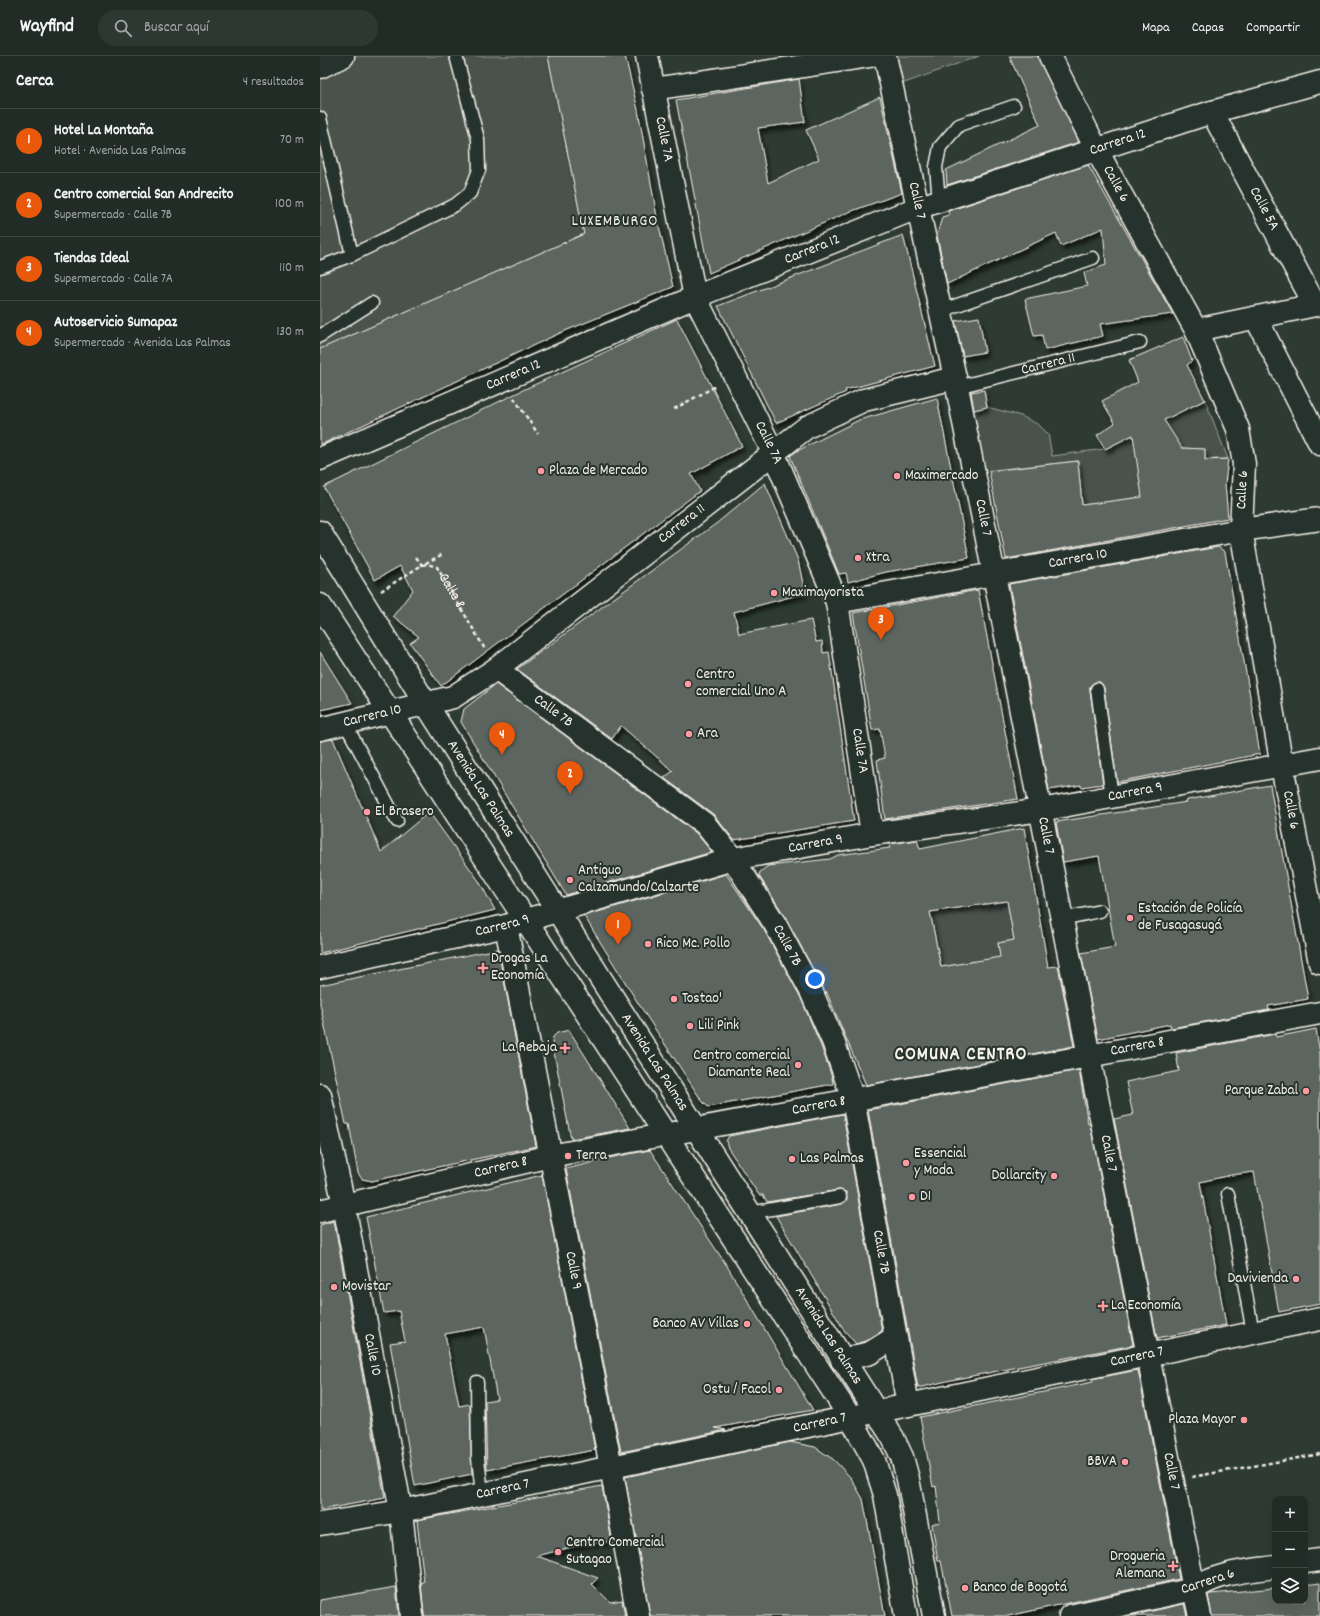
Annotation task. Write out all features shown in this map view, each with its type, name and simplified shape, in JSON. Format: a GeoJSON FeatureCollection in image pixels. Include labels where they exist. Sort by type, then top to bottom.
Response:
{"type":"FeatureCollection","features":[{"type":"Feature","properties":{"kind":"street"},"geometry":{"type":"LineString","coordinates":[[320,67],[343,56]]}},
{"type":"Feature","properties":{"kind":"street","name":"Calle 7A"},"geometry":{"type":"LineString","coordinates":[[647,56],[695,297],[773,452],[837,602],[872,834]]}},
{"type":"Feature","properties":{"kind":"street"},"geometry":{"type":"LineString","coordinates":[[653,89],[870,56]]}},
{"type":"Feature","properties":{"kind":"street","name":"Calle 7"},"geometry":{"type":"LineString","coordinates":[[885,56],[956,382],[1088,1056],[1200,1616]]}},
{"type":"Feature","properties":{"kind":"street","name":"Calle 6"},"geometry":{"type":"LineString","coordinates":[[1050,56],[1096,149],[1196,330],[1238,429],[1244,464],[1241,530],[1282,766],[1320,963]]}},
{"type":"Feature","properties":{"kind":"street","name":"Carrera 12"},"geometry":{"type":"LineString","coordinates":[[320,459],[695,297],[918,208],[1212,112],[1320,82]]}},
{"type":"Feature","properties":{"kind":"street","name":"Calle 5A"},"geometry":{"type":"LineString","coordinates":[[1212,112],[1317,305]]}},
{"type":"Feature","properties":{"kind":"street"},"geometry":{"type":"LineString","coordinates":[[1196,330],[1317,305]]}},
{"type":"Feature","properties":{"kind":"street"},"geometry":{"type":"LineString","coordinates":[[1256,318],[1320,444]]}},
{"type":"Feature","properties":{"kind":"street","name":"Carrera 11"},"geometry":{"type":"LineString","coordinates":[[426,704],[453,697],[496,669],[807,427],[864,400],[956,382]]}},
{"type":"Feature","properties":{"kind":"street","name":"Carrera 10"},"geometry":{"type":"LineString","coordinates":[[837,602],[1241,530],[1320,519]]}},
{"type":"Feature","properties":{"kind":"street","name":"Avenida Las Palmas"},"geometry":{"type":"LineString","coordinates":[[320,532],[426,704],[842,1360],[878,1411],[902,1457],[934,1616]]}},
{"type":"Feature","properties":{"kind":"street","name":"Avenida Las Palmas"},"geometry":{"type":"LineString","coordinates":[[320,605],[390,712],[516,923],[665,1134],[850,1417],[874,1460],[885,1495],[906,1616]]}},
{"type":"Feature","properties":{"kind":"street","name":"Calle 7B"},"geometry":{"type":"LineString","coordinates":[[496,669],[705,824],[733,859],[775,924],[811,991],[833,1041],[853,1099],[864,1193],[908,1405]]}},
{"type":"Feature","properties":{"kind":"street","name":"Carrera 10"},"geometry":{"type":"LineString","coordinates":[[320,729],[426,704]]}},
{"type":"Feature","properties":{"kind":"street","name":"Carrera 9"},"geometry":{"type":"LineString","coordinates":[[320,967],[516,923],[733,859],[872,834],[1041,810],[1320,758]]}},
{"type":"Feature","properties":{"kind":"street","name":"Calle 9"},"geometry":{"type":"LineString","coordinates":[[516,923],[550,1156],[611,1467],[638,1616]]}},
{"type":"Feature","properties":{"kind":"street","name":"Carrera 8"},"geometry":{"type":"LineString","coordinates":[[320,1211],[550,1156],[1320,1013]]}},
{"type":"Feature","properties":{"kind":"street","name":"Calle 10"},"geometry":{"type":"LineString","coordinates":[[320,1095],[344,1205],[401,1511],[412,1616]]}},
{"type":"Feature","properties":{"kind":"street","name":"Carrera 7"},"geometry":{"type":"LineString","coordinates":[[320,1524],[401,1511],[1320,1319]]}},
{"type":"Feature","properties":{"kind":"street"},"geometry":{"type":"LineString","coordinates":[[842,1360],[870,1353],[894,1338]]}},
{"type":"Feature","properties":{"kind":"street"},"geometry":{"type":"LineString","coordinates":[[1308,1562],[1320,1560]]}},
{"type":"Feature","properties":{"kind":"street","name":"Carrera 6"},"geometry":{"type":"LineString","coordinates":[[1070,1616],[1194,1588],[1214,1577],[1272,1567]]}},
{"type":"Feature","properties":{"kind":"lane"},"geometry":{"type":"LineString","coordinates":[[320,267],[352,255],[455,205],[470,193],[479,170],[478,138],[456,56]]}},
{"type":"Feature","properties":{"kind":"lane"},"geometry":{"type":"LineString","coordinates":[[939,201],[936,167],[940,147],[959,125],[1014,106]]}},
{"type":"Feature","properties":{"kind":"lane"},"geometry":{"type":"LineString","coordinates":[[320,118],[352,255]]}},
{"type":"Feature","properties":{"kind":"lane"},"geometry":{"type":"LineString","coordinates":[[940,311],[1093,258]]}},
{"type":"Feature","properties":{"kind":"lane"},"geometry":{"type":"LineString","coordinates":[[320,336],[372,303]]}},
{"type":"Feature","properties":{"kind":"lane","name":"Carrera 11"},"geometry":{"type":"LineString","coordinates":[[956,382],[1140,342]]}},
{"type":"Feature","properties":{"kind":"lane"},"geometry":{"type":"LineString","coordinates":[[1097,690],[1112,797]]}},
{"type":"Feature","properties":{"kind":"lane"},"geometry":{"type":"LineString","coordinates":[[345,723],[397,821]]}},
{"type":"Feature","properties":{"kind":"lane"},"geometry":{"type":"LineString","coordinates":[[1062,919],[1100,911]]}},
{"type":"Feature","properties":{"kind":"lane"},"geometry":{"type":"LineString","coordinates":[[1228,1194],[1253,1333]]}},
{"type":"Feature","properties":{"kind":"lane"},"geometry":{"type":"LineString","coordinates":[[750,1213],[840,1197]]}},
{"type":"Feature","properties":{"kind":"lane"},"geometry":{"type":"LineString","coordinates":[[477,1382],[478,1458],[482,1494]]}},
{"type":"Feature","properties":{"kind":"path"},"geometry":{"type":"LineString","coordinates":[[674,410],[723,382]]}},
{"type":"Feature","properties":{"kind":"path"},"geometry":{"type":"LineString","coordinates":[[512,394],[538,434]]}},
{"type":"Feature","properties":{"kind":"path"},"geometry":{"type":"LineString","coordinates":[[416,557],[422,565],[443,554]]}},
{"type":"Feature","properties":{"kind":"path","name":"Calle 8"},"geometry":{"type":"LineString","coordinates":[[363,602],[422,565],[432,565],[441,572],[496,669]]}},
{"type":"Feature","properties":{"kind":"path"},"geometry":{"type":"LineString","coordinates":[[1172,1480],[1320,1454]]}},
{"type":"Feature","properties":{"kind":"shaded area"},"geometry":{"type":"Polygon","coordinates":[[[357,56],[548,56],[584,234],[320,349],[320,75],[357,56]]]}},
{"type":"Feature","properties":{"kind":"shaded area"},"geometry":{"type":"Polygon","coordinates":[[[894,56],[979,56],[899,85],[894,56]]]}},
{"type":"Feature","properties":{"kind":"shaded area"},"geometry":{"type":"Polygon","coordinates":[[[1205,400],[1228,459],[1205,459],[1205,449],[1182,448],[1142,497],[1082,505],[1078,461],[983,471],[971,410],[987,407],[1021,416],[1039,425],[1048,434],[1052,456],[1105,449],[1205,400]]]}},
{"type":"Feature","properties":{"kind":"shaded area"},"geometry":{"type":"Polygon","coordinates":[[[1036,894],[1038,902],[1008,907],[1014,940],[998,943],[1003,974],[974,961],[948,966],[943,976],[930,912],[1036,894]]]}},
{"type":"Feature","properties":{"kind":"building"},"geometry":{"type":"Polygon","coordinates":[[[548,56],[625,56],[638,110],[657,217],[673,287],[560,333],[320,445],[320,349],[584,234],[548,56]]]}},
{"type":"Feature","properties":{"kind":"building"},"geometry":{"type":"Polygon","coordinates":[[[1009,56],[1038,56],[1079,142],[947,185],[946,170],[1040,125],[1009,56]]]}},
{"type":"Feature","properties":{"kind":"building"},"geometry":{"type":"Polygon","coordinates":[[[799,79],[805,122],[758,128],[768,183],[819,159],[806,130],[880,97],[902,193],[849,212],[709,273],[676,100],[799,79]]]}},
{"type":"Feature","properties":{"kind":"building"},"geometry":{"type":"Polygon","coordinates":[[[1088,165],[1173,314],[1100,324],[1103,336],[1045,350],[1042,335],[1034,336],[1025,299],[1087,286],[1084,273],[1106,265],[1103,228],[1061,246],[1056,233],[947,284],[937,235],[942,217],[949,215],[948,211],[1088,165]]]}},
{"type":"Feature","properties":{"kind":"building"},"geometry":{"type":"Polygon","coordinates":[[[903,235],[935,366],[845,390],[846,392],[776,423],[718,306],[903,235]]]}},
{"type":"Feature","properties":{"kind":"building"},"geometry":{"type":"Polygon","coordinates":[[[979,317],[985,352],[963,356],[955,321],[979,317]]]}},
{"type":"Feature","properties":{"kind":"building","name":"Plaza de Mercado"},"geometry":{"type":"Polygon","coordinates":[[[677,319],[742,446],[691,474],[700,491],[441,686],[410,643],[419,637],[393,616],[413,590],[400,566],[375,580],[324,487],[525,389],[677,319]]]}},
{"type":"Feature","properties":{"kind":"building"},"geometry":{"type":"Polygon","coordinates":[[[1183,337],[1192,361],[1187,365],[1205,400],[1164,420],[1182,448],[1205,449],[1205,460],[1228,459],[1225,484],[1228,518],[1006,559],[989,471],[1078,461],[1082,505],[1142,497],[1133,435],[1105,449],[1097,435],[1115,423],[1102,401],[1138,382],[1129,360],[1183,337]]]}},
{"type":"Feature","properties":{"kind":"building"},"geometry":{"type":"Polygon","coordinates":[[[984,390],[987,407],[974,410],[971,392],[984,390]]]}},
{"type":"Feature","properties":{"kind":"building"},"geometry":{"type":"Polygon","coordinates":[[[937,398],[969,558],[886,572],[848,582],[846,573],[839,574],[790,456],[859,420],[937,398]]]}},
{"type":"Feature","properties":{"kind":"building"},"geometry":{"type":"Polygon","coordinates":[[[765,483],[798,560],[805,593],[734,612],[739,634],[811,620],[816,642],[822,641],[823,653],[829,652],[854,821],[734,840],[713,814],[664,778],[673,771],[621,726],[612,739],[517,669],[717,523],[765,483]]]}},
{"type":"Feature","properties":{"kind":"building"},"geometry":{"type":"Polygon","coordinates":[[[1218,547],[1225,552],[1260,754],[1117,782],[1104,688],[1100,682],[1096,682],[1090,686],[1090,690],[1103,784],[1081,787],[1081,785],[1049,790],[1009,584],[1218,547]]]}},
{"type":"Feature","properties":{"kind":"building"},"geometry":{"type":"Polygon","coordinates":[[[978,590],[1018,799],[885,819],[877,760],[885,758],[880,729],[872,730],[853,613],[978,590]]]}},
{"type":"Feature","properties":{"kind":"building"},"geometry":{"type":"Polygon","coordinates":[[[320,652],[352,703],[321,710],[323,715],[320,716],[320,652]]]}},
{"type":"Feature","properties":{"kind":"building"},"geometry":{"type":"Polygon","coordinates":[[[496,684],[696,833],[712,852],[566,895],[461,722],[464,709],[496,684]]]}},
{"type":"Feature","properties":{"kind":"building"},"geometry":{"type":"Polygon","coordinates":[[[333,739],[381,852],[429,812],[479,881],[495,910],[320,953],[320,741],[333,739]]]}},
{"type":"Feature","properties":{"kind":"building"},"geometry":{"type":"Polygon","coordinates":[[[1270,785],[1308,999],[1268,1006],[1269,1010],[1171,1028],[1170,1024],[1098,1039],[1081,953],[1115,947],[1099,856],[1063,862],[1056,822],[1187,802],[1187,800],[1270,785]]]}},
{"type":"Feature","properties":{"kind":"building"},"geometry":{"type":"Polygon","coordinates":[[[1024,828],[1048,967],[1058,966],[1074,1046],[866,1085],[826,991],[826,994],[786,918],[759,876],[760,872],[768,866],[830,859],[838,855],[890,848],[889,844],[917,840],[920,849],[1024,828]],[[1007,901],[930,912],[941,967],[1000,957],[998,943],[1014,940],[1007,901]]]}},
{"type":"Feature","properties":{"kind":"building"},"geometry":{"type":"Polygon","coordinates":[[[726,874],[764,930],[800,996],[821,1046],[833,1084],[708,1107],[702,1101],[638,1003],[584,916],[726,874]]]}},
{"type":"Feature","properties":{"kind":"building"},"geometry":{"type":"Polygon","coordinates":[[[498,949],[536,1146],[372,1181],[362,1179],[358,1173],[349,1124],[346,1124],[320,1004],[320,985],[498,949]]]}},
{"type":"Feature","properties":{"kind":"building"},"geometry":{"type":"Polygon","coordinates":[[[1316,1029],[1320,1054],[1320,1304],[1279,1312],[1254,1172],[1231,1175],[1200,1182],[1226,1325],[1157,1338],[1114,1119],[1133,1115],[1126,1082],[1179,1071],[1176,1053],[1275,1034],[1276,1037],[1316,1029]]]}},
{"type":"Feature","properties":{"kind":"building"},"geometry":{"type":"Polygon","coordinates":[[[569,1030],[630,1128],[571,1139],[552,1042],[553,1037],[557,1033],[569,1030]]]}},
{"type":"Feature","properties":{"kind":"building"},"geometry":{"type":"Polygon","coordinates":[[[1079,1070],[1088,1124],[1090,1124],[1133,1345],[951,1380],[918,1388],[868,1110],[1079,1070]]]}},
{"type":"Feature","properties":{"kind":"building"},"geometry":{"type":"Polygon","coordinates":[[[843,1114],[882,1331],[865,1341],[856,1344],[844,1330],[776,1216],[842,1204],[847,1199],[846,1192],[839,1190],[767,1202],[763,1195],[759,1195],[728,1148],[726,1141],[729,1136],[843,1114]]]}},
{"type":"Feature","properties":{"kind":"building"},"geometry":{"type":"Polygon","coordinates":[[[650,1150],[727,1266],[813,1410],[715,1428],[726,1430],[621,1452],[566,1169],[598,1160],[650,1150]]]}},
{"type":"Feature","properties":{"kind":"building"},"geometry":{"type":"Polygon","coordinates":[[[542,1175],[595,1450],[487,1470],[485,1401],[497,1399],[484,1327],[445,1334],[459,1406],[470,1404],[472,1474],[415,1486],[390,1343],[405,1341],[399,1311],[384,1313],[366,1217],[542,1175]]]}},
{"type":"Feature","properties":{"kind":"building"},"geometry":{"type":"Polygon","coordinates":[[[334,1221],[385,1498],[320,1510],[320,1225],[334,1221]]]}},
{"type":"Feature","properties":{"kind":"building"},"geometry":{"type":"Polygon","coordinates":[[[1138,1370],[1179,1579],[1008,1616],[952,1616],[941,1561],[938,1561],[932,1524],[940,1522],[936,1486],[933,1487],[920,1417],[1093,1382],[1092,1379],[1138,1370]]]}},
{"type":"Feature","properties":{"kind":"building"},"geometry":{"type":"Polygon","coordinates":[[[790,1442],[815,1447],[834,1460],[851,1478],[863,1499],[885,1616],[650,1616],[625,1477],[790,1442]]]}},
{"type":"Feature","properties":{"kind":"building"},"geometry":{"type":"Polygon","coordinates":[[[602,1486],[612,1542],[591,1542],[537,1556],[598,1578],[592,1584],[610,1602],[622,1600],[625,1616],[424,1616],[421,1582],[424,1582],[417,1520],[602,1486]]]}},
{"type":"Feature","properties":{"kind":"building"},"geometry":{"type":"Polygon","coordinates":[[[1320,1583],[1320,1616],[1212,1616],[1208,1595],[1210,1594],[1272,1588],[1272,1604],[1308,1604],[1308,1585],[1320,1583]]]}},
{"type":"Feature","properties":{"kind":"building"},"geometry":{"type":"Polygon","coordinates":[[[396,1587],[399,1616],[320,1616],[320,1600],[396,1587]]]}},
{"type":"Feature","properties":{"kind":"building"},"geometry":{"type":"Polygon","coordinates":[[[1184,1604],[1187,1616],[1129,1616],[1184,1604]]]}},
{"type":"Feature","properties":{"kind":"place","name":"Plaza de Mercado"},"geometry":{"type":"Point","coordinates":[541,471]}},
{"type":"Feature","properties":{"kind":"place","name":"Maximercado"},"geometry":{"type":"Point","coordinates":[897,476]}},
{"type":"Feature","properties":{"kind":"place","name":"Xtra"},"geometry":{"type":"Point","coordinates":[858,558]}},
{"type":"Feature","properties":{"kind":"place","name":"Maximayorista"},"geometry":{"type":"Point","coordinates":[774,593]}},
{"type":"Feature","properties":{"kind":"place","name":"Tiendas Ideal"},"geometry":{"type":"Point","coordinates":[881,640]}},
{"type":"Feature","properties":{"kind":"place","name":"Centro comercial Uno A"},"geometry":{"type":"Point","coordinates":[688,684]}},
{"type":"Feature","properties":{"kind":"place","name":"Ara"},"geometry":{"type":"Point","coordinates":[689,734]}},
{"type":"Feature","properties":{"kind":"place","name":"Autoservicio Sumapaz"},"geometry":{"type":"Point","coordinates":[502,755]}},
{"type":"Feature","properties":{"kind":"place","name":"Centro comercial San Andrecito"},"geometry":{"type":"Point","coordinates":[570,794]}},
{"type":"Feature","properties":{"kind":"place","name":"El Brasero"},"geometry":{"type":"Point","coordinates":[367,812]}},
{"type":"Feature","properties":{"kind":"place","name":"Antiguo Calzamundo/Calzarte"},"geometry":{"type":"Point","coordinates":[570,880]}},
{"type":"Feature","properties":{"kind":"place","name":"Estación de Policía de Fusagasugá"},"geometry":{"type":"Point","coordinates":[1130,918]}},
{"type":"Feature","properties":{"kind":"place","name":"Rico Mc. Pollo"},"geometry":{"type":"Point","coordinates":[648,944]}},
{"type":"Feature","properties":{"kind":"place","name":"Hotel La Montaña"},"geometry":{"type":"Point","coordinates":[618,945]}},
{"type":"Feature","properties":{"kind":"place","name":"Drogas La Economía"},"geometry":{"type":"Point","coordinates":[483,968]}},
{"type":"Feature","properties":{"kind":"place","name":"Tostao'"},"geometry":{"type":"Point","coordinates":[674,999]}},
{"type":"Feature","properties":{"kind":"place","name":"Lili Pink"},"geometry":{"type":"Point","coordinates":[690,1026]}},
{"type":"Feature","properties":{"kind":"place","name":"La Rebaja"},"geometry":{"type":"Point","coordinates":[565,1048]}},
{"type":"Feature","properties":{"kind":"place","name":"Centro comercial Diamante Real"},"geometry":{"type":"Point","coordinates":[798,1065]}},
{"type":"Feature","properties":{"kind":"place","name":"Parque Zabal"},"geometry":{"type":"Point","coordinates":[1306,1091]}},
{"type":"Feature","properties":{"kind":"place","name":"Terra"},"geometry":{"type":"Point","coordinates":[568,1156]}},
{"type":"Feature","properties":{"kind":"place","name":"Las Palmas"},"geometry":{"type":"Point","coordinates":[792,1159]}},
{"type":"Feature","properties":{"kind":"place","name":"Essencial y Moda"},"geometry":{"type":"Point","coordinates":[906,1163]}},
{"type":"Feature","properties":{"kind":"place","name":"Dollarcity"},"geometry":{"type":"Point","coordinates":[1054,1176]}},
{"type":"Feature","properties":{"kind":"place","name":"D1"},"geometry":{"type":"Point","coordinates":[912,1197]}},
{"type":"Feature","properties":{"kind":"place","name":"Davivienda"},"geometry":{"type":"Point","coordinates":[1296,1279]}},
{"type":"Feature","properties":{"kind":"place","name":"Movistar"},"geometry":{"type":"Point","coordinates":[334,1287]}},
{"type":"Feature","properties":{"kind":"place","name":"La Economía"},"geometry":{"type":"Point","coordinates":[1103,1306]}},
{"type":"Feature","properties":{"kind":"place","name":"Banco AV Villas"},"geometry":{"type":"Point","coordinates":[747,1324]}},
{"type":"Feature","properties":{"kind":"place","name":"Ostu / Facol"},"geometry":{"type":"Point","coordinates":[779,1390]}},
{"type":"Feature","properties":{"kind":"place","name":"Plaza Mayor"},"geometry":{"type":"Point","coordinates":[1244,1420]}},
{"type":"Feature","properties":{"kind":"place","name":"BBVA"},"geometry":{"type":"Point","coordinates":[1125,1462]}},
{"type":"Feature","properties":{"kind":"place","name":"Centro Comercial Sutagao"},"geometry":{"type":"Point","coordinates":[558,1552]}},
{"type":"Feature","properties":{"kind":"place","name":"Drogueria Alemana"},"geometry":{"type":"Point","coordinates":[1173,1566]}},
{"type":"Feature","properties":{"kind":"place","name":"Banco de Bogotá"},"geometry":{"type":"Point","coordinates":[965,1588]}},
{"type":"Feature","properties":{"kind":"district","name":"LUXEMBURGO"},"geometry":{"type":"Point","coordinates":[615,221]}},
{"type":"Feature","properties":{"kind":"district","name":"COMUNA CENTRO"},"geometry":{"type":"Point","coordinates":[961,1055]}}]}
